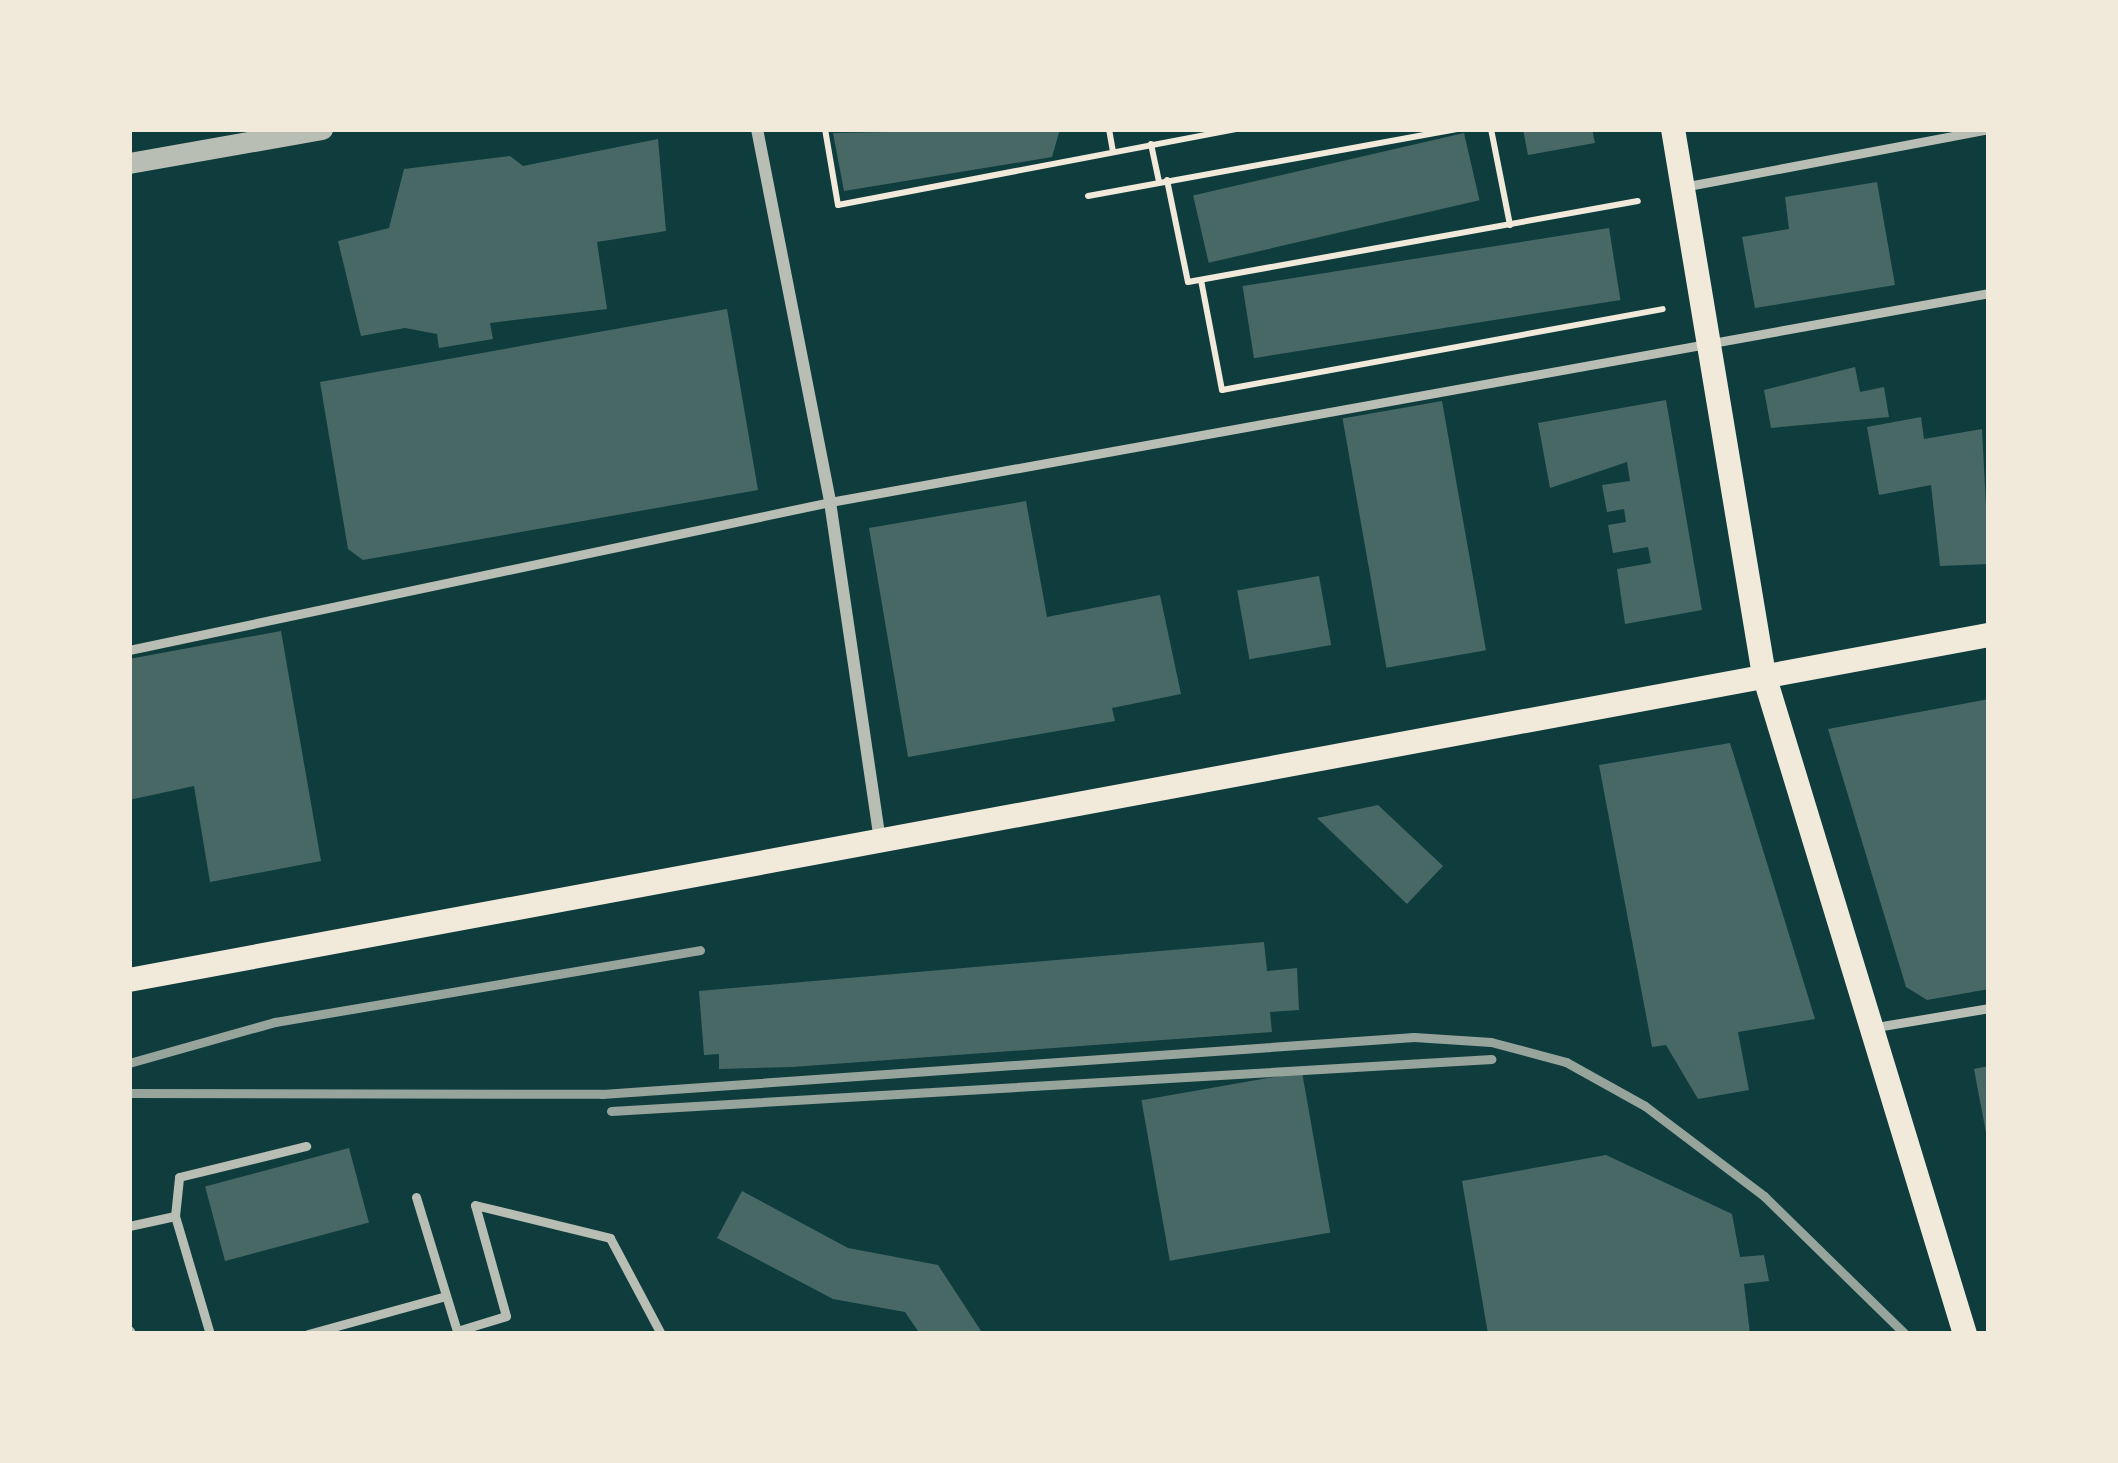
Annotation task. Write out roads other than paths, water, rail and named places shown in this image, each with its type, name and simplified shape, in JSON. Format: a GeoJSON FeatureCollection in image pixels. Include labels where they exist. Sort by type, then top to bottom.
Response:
{"type":"FeatureCollection","features":[{"type":"Feature","properties":{"kind":"main road"},"geometry":{"type":"LineString","coordinates":[[1673,129],[1764,675],[1965,1334]]}},
{"type":"Feature","properties":{"kind":"main road"},"geometry":{"type":"LineString","coordinates":[[129,980],[1989,635]]}},
{"type":"Feature","properties":{"kind":"street"},"geometry":{"type":"LineString","coordinates":[[129,164],[322,129]]}},
{"type":"Feature","properties":{"kind":"street"},"geometry":{"type":"LineString","coordinates":[[757,129],[830,502],[880,843]]}},
{"type":"Feature","properties":{"kind":"lane"},"geometry":{"type":"LineString","coordinates":[[1683,187],[1989,129]]}},
{"type":"Feature","properties":{"kind":"lane"},"geometry":{"type":"LineString","coordinates":[[129,650],[830,502],[1989,292]]}},
{"type":"Feature","properties":{"kind":"lane"},"geometry":{"type":"LineString","coordinates":[[1870,1028],[1989,1008]]}},
{"type":"Feature","properties":{"kind":"lane"},"geometry":{"type":"LineString","coordinates":[[210,1334],[175,1216],[179,1177],[306,1146]]}},
{"type":"Feature","properties":{"kind":"lane"},"geometry":{"type":"LineString","coordinates":[[416,1197],[458,1332],[506,1316],[476,1205],[610,1238],[661,1334]]}},
{"type":"Feature","properties":{"kind":"lane"},"geometry":{"type":"LineString","coordinates":[[129,1226],[175,1216]]}},
{"type":"Feature","properties":{"kind":"lane"},"geometry":{"type":"LineString","coordinates":[[308,1334],[446,1296]]}},
{"type":"Feature","properties":{"kind":"railway"},"geometry":{"type":"LineString","coordinates":[[129,1063],[275,1022],[700,950]]}},
{"type":"Feature","properties":{"kind":"railway"},"geometry":{"type":"LineString","coordinates":[[129,1093],[602,1094],[1414,1037],[1491,1042],[1566,1062],[1645,1106],[1764,1196],[1905,1334]]}},
{"type":"Feature","properties":{"kind":"railway"},"geometry":{"type":"LineString","coordinates":[[611,1111],[1491,1059]]}}]}
